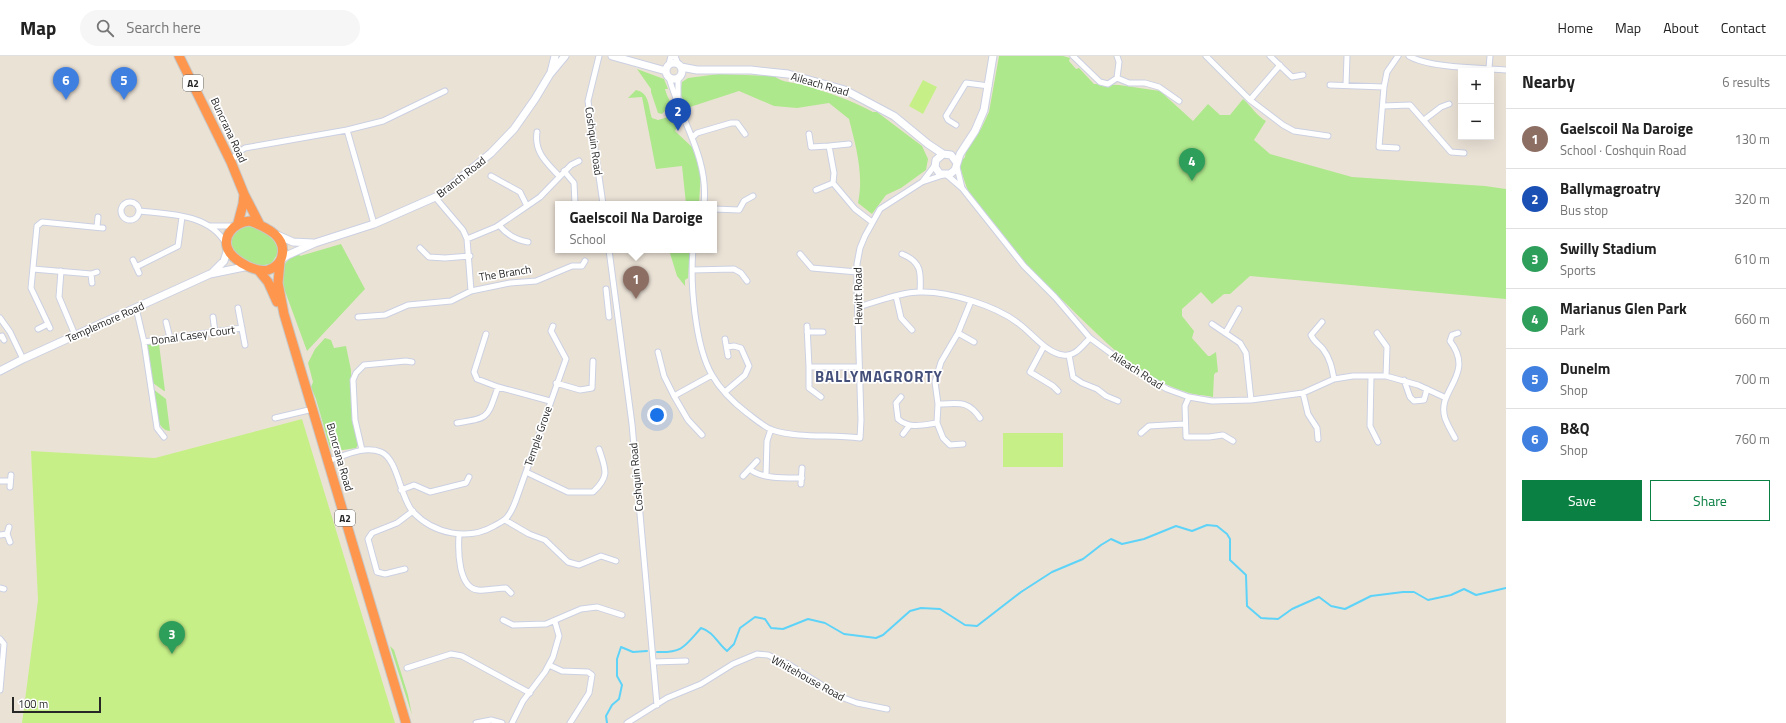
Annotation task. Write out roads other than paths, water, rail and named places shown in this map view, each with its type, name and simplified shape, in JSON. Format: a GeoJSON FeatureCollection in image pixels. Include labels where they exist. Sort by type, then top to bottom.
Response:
{"type":"FeatureCollection","features":[{"type":"Feature","properties":{"kind":"highway","name":"Buncrana Road"},"geometry":{"type":"LineString","coordinates":[[179,56],[232,162],[244,194],[260,225]]}},
{"type":"Feature","properties":{"kind":"highway"},"geometry":{"type":"LineString","coordinates":[[227,248],[229,234],[236,225],[243,204],[244,194]]}},
{"type":"Feature","properties":{"kind":"highway"},"geometry":{"type":"LineString","coordinates":[[236,225],[250,221],[274,233]]}},
{"type":"Feature","properties":{"kind":"highway","name":"A2"},"geometry":{"type":"LineString","coordinates":[[274,233],[282,244],[283,250],[280,261]]}},
{"type":"Feature","properties":{"kind":"highway","name":"A2"},"geometry":{"type":"LineString","coordinates":[[227,248],[237,259],[258,271]]}},
{"type":"Feature","properties":{"kind":"highway","name":"Buncrana Road"},"geometry":{"type":"LineString","coordinates":[[280,261],[278,283],[284,314],[406,723]]}},
{"type":"Feature","properties":{"kind":"highway"},"geometry":{"type":"LineString","coordinates":[[258,271],[273,268],[280,261]]}},
{"type":"Feature","properties":{"kind":"highway","name":"Buncrana Road"},"geometry":{"type":"LineString","coordinates":[[258,271],[268,282],[284,314]]}},
{"type":"Feature","properties":{"kind":"main road","name":"Branch Road"},"geometry":{"type":"LineString","coordinates":[[550,74],[554,56]]}},
{"type":"Feature","properties":{"kind":"main road","name":"Branch Road"},"geometry":{"type":"LineString","coordinates":[[280,261],[288,255],[315,243],[353,233],[435,198],[451,187],[491,152],[514,129],[550,74],[565,56]]}},
{"type":"Feature","properties":{"kind":"main road"},"geometry":{"type":"LineString","coordinates":[[612,56],[668,71],[679,71]]}},
{"type":"Feature","properties":{"kind":"main road"},"geometry":{"type":"LineString","coordinates":[[964,145],[945,154],[935,163],[938,172],[945,175],[953,173],[964,145],[975,131],[984,110],[993,56]]}},
{"type":"Feature","properties":{"kind":"main road"},"geometry":{"type":"LineString","coordinates":[[668,71],[673,63],[679,71]]}},
{"type":"Feature","properties":{"kind":"main road","name":"Aileach Road"},"geometry":{"type":"LineString","coordinates":[[679,71],[751,70],[788,74],[845,90],[894,116],[928,144],[945,154]]}},
{"type":"Feature","properties":{"kind":"main road","name":"Aileach Road"},"geometry":{"type":"LineString","coordinates":[[928,144],[935,163]]}},
{"type":"Feature","properties":{"kind":"main road"},"geometry":{"type":"LineString","coordinates":[[945,154],[954,157],[957,165]]}},
{"type":"Feature","properties":{"kind":"main road","name":"Branch Road"},"geometry":{"type":"LineString","coordinates":[[274,233],[288,240],[315,243]]}},
{"type":"Feature","properties":{"kind":"main road","name":"Templemore Road"},"geometry":{"type":"LineString","coordinates":[[210,274],[224,261],[227,248]]}},
{"type":"Feature","properties":{"kind":"main road","name":"Templemore Road"},"geometry":{"type":"LineString","coordinates":[[0,371],[23,359],[210,274],[250,266]]}},
{"type":"Feature","properties":{"kind":"street","name":"Coshquin Road"},"geometry":{"type":"LineString","coordinates":[[599,56],[588,101],[603,201]]}},
{"type":"Feature","properties":{"kind":"street"},"geometry":{"type":"LineString","coordinates":[[671,56],[668,71],[704,172],[704,201]]}},
{"type":"Feature","properties":{"kind":"street"},"geometry":{"type":"LineString","coordinates":[[675,56],[679,71],[678,102]]}},
{"type":"Feature","properties":{"kind":"street"},"geometry":{"type":"LineString","coordinates":[[1072,56],[1100,82],[1108,84],[1117,78],[1119,62],[1117,56]]}},
{"type":"Feature","properties":{"kind":"street"},"geometry":{"type":"LineString","coordinates":[[1206,56],[1250,100],[1294,131],[1328,136]]}},
{"type":"Feature","properties":{"kind":"street"},"geometry":{"type":"LineString","coordinates":[[1270,56],[1292,76],[1303,75]]}},
{"type":"Feature","properties":{"kind":"street"},"geometry":{"type":"LineString","coordinates":[[1346,85],[1347,56]]}},
{"type":"Feature","properties":{"kind":"street"},"geometry":{"type":"LineString","coordinates":[[1397,148],[1379,147],[1384,87],[1387,72],[1398,56]]}},
{"type":"Feature","properties":{"kind":"street"},"geometry":{"type":"LineString","coordinates":[[1409,56],[1423,62],[1461,68]]}},
{"type":"Feature","properties":{"kind":"street"},"geometry":{"type":"LineString","coordinates":[[1489,68],[1490,56]]}},
{"type":"Feature","properties":{"kind":"street"},"geometry":{"type":"LineString","coordinates":[[1250,100],[1280,66]]}},
{"type":"Feature","properties":{"kind":"street"},"geometry":{"type":"LineString","coordinates":[[1494,69],[1506,70]]}},
{"type":"Feature","properties":{"kind":"street"},"geometry":{"type":"LineString","coordinates":[[1117,78],[1129,83],[1145,83],[1159,87],[1171,93],[1179,101]]}},
{"type":"Feature","properties":{"kind":"street"},"geometry":{"type":"LineString","coordinates":[[956,125],[948,120],[946,116],[966,83],[989,86]]}},
{"type":"Feature","properties":{"kind":"street"},"geometry":{"type":"LineString","coordinates":[[1330,85],[1384,87]]}},
{"type":"Feature","properties":{"kind":"street"},"geometry":{"type":"LineString","coordinates":[[232,162],[237,153],[246,148],[347,130],[383,121],[445,91]]}},
{"type":"Feature","properties":{"kind":"street"},"geometry":{"type":"LineString","coordinates":[[1424,120],[1441,107],[1449,104]]}},
{"type":"Feature","properties":{"kind":"street"},"geometry":{"type":"LineString","coordinates":[[1383,106],[1410,105],[1451,152],[1464,153]]}},
{"type":"Feature","properties":{"kind":"street"},"geometry":{"type":"LineString","coordinates":[[692,138],[697,133],[731,123],[737,123],[744,134]]}},
{"type":"Feature","properties":{"kind":"street"},"geometry":{"type":"LineString","coordinates":[[347,130],[374,224]]}},
{"type":"Feature","properties":{"kind":"street"},"geometry":{"type":"LineString","coordinates":[[537,132],[535,143],[538,150],[559,176]]}},
{"type":"Feature","properties":{"kind":"street"},"geometry":{"type":"LineString","coordinates":[[809,134],[811,147],[849,144]]}},
{"type":"Feature","properties":{"kind":"street"},"geometry":{"type":"LineString","coordinates":[[829,146],[834,173],[833,183],[854,209],[872,222]]}},
{"type":"Feature","properties":{"kind":"street"},"geometry":{"type":"LineString","coordinates":[[467,239],[499,225],[540,197],[564,171],[579,161]]}},
{"type":"Feature","properties":{"kind":"street","name":"Hewitt Road"},"geometry":{"type":"LineString","coordinates":[[922,182],[935,163]]}},
{"type":"Feature","properties":{"kind":"street","name":"Aileach Road"},"geometry":{"type":"LineString","coordinates":[[957,165],[962,188]]}},
{"type":"Feature","properties":{"kind":"street"},"geometry":{"type":"LineString","coordinates":[[564,171],[574,183],[575,201]]}},
{"type":"Feature","properties":{"kind":"street","name":"Hewitt Road"},"geometry":{"type":"LineString","coordinates":[[771,429],[794,435],[860,438],[861,420],[857,272],[860,248],[872,222],[880,210],[922,182],[945,175]]}},
{"type":"Feature","properties":{"kind":"street","name":"Aileach Road"},"geometry":{"type":"LineString","coordinates":[[945,175],[962,188],[1024,266],[1055,297],[1090,338],[1150,380],[1168,389],[1189,397],[1219,401],[1251,400],[1303,394],[1334,379],[1386,376],[1404,380],[1446,398]]}},
{"type":"Feature","properties":{"kind":"street"},"geometry":{"type":"LineString","coordinates":[[491,176],[520,192],[527,206]]}},
{"type":"Feature","properties":{"kind":"street"},"geometry":{"type":"LineString","coordinates":[[816,190],[833,183]]}},
{"type":"Feature","properties":{"kind":"street"},"geometry":{"type":"LineString","coordinates":[[717,209],[739,210],[744,201],[753,196]]}},
{"type":"Feature","properties":{"kind":"street","name":"The Branch"},"geometry":{"type":"LineString","coordinates":[[435,198],[463,230],[467,239],[470,256],[471,291]]}},
{"type":"Feature","properties":{"kind":"street"},"geometry":{"type":"LineString","coordinates":[[140,211],[197,220],[209,226],[222,238],[227,248]]}},
{"type":"Feature","properties":{"kind":"street"},"geometry":{"type":"LineString","coordinates":[[97,227],[98,217]]}},
{"type":"Feature","properties":{"kind":"street"},"geometry":{"type":"LineString","coordinates":[[136,267],[178,246],[182,217]]}},
{"type":"Feature","properties":{"kind":"street"},"geometry":{"type":"LineString","coordinates":[[38,329],[49,326],[31,288],[39,223],[103,228]]}},
{"type":"Feature","properties":{"kind":"street"},"geometry":{"type":"LineString","coordinates":[[209,226],[236,225]]}},
{"type":"Feature","properties":{"kind":"street"},"geometry":{"type":"LineString","coordinates":[[499,225],[505,232],[518,240],[528,242]]}},
{"type":"Feature","properties":{"kind":"street"},"geometry":{"type":"LineString","coordinates":[[420,248],[429,257],[445,258],[470,256]]}},
{"type":"Feature","properties":{"kind":"street","name":"Coshquin Road"},"geometry":{"type":"LineString","coordinates":[[609,253],[632,424],[656,705]]}},
{"type":"Feature","properties":{"kind":"street"},"geometry":{"type":"LineString","coordinates":[[693,253],[692,270],[696,323],[702,347],[712,375],[725,392],[738,406],[771,429],[767,440],[766,475]]}},
{"type":"Feature","properties":{"kind":"street"},"geometry":{"type":"LineString","coordinates":[[800,254],[812,268],[857,272]]}},
{"type":"Feature","properties":{"kind":"street"},"geometry":{"type":"LineString","coordinates":[[902,254],[918,264],[921,278],[920,292]]}},
{"type":"Feature","properties":{"kind":"street"},"geometry":{"type":"LineString","coordinates":[[133,260],[139,273]]}},
{"type":"Feature","properties":{"kind":"street","name":"The Branch"},"geometry":{"type":"LineString","coordinates":[[358,317],[385,315],[408,305],[451,301],[471,291],[510,283],[536,281],[572,266],[582,266],[585,261]]}},
{"type":"Feature","properties":{"kind":"street"},"geometry":{"type":"LineString","coordinates":[[33,268],[91,274],[97,272]]}},
{"type":"Feature","properties":{"kind":"street"},"geometry":{"type":"LineString","coordinates":[[692,270],[734,269],[741,272],[747,281]]}},
{"type":"Feature","properties":{"kind":"street"},"geometry":{"type":"LineString","coordinates":[[61,271],[59,297],[75,335]]}},
{"type":"Feature","properties":{"kind":"street"},"geometry":{"type":"LineString","coordinates":[[91,274],[92,283]]}},
{"type":"Feature","properties":{"kind":"street"},"geometry":{"type":"LineString","coordinates":[[606,289],[609,317]]}},
{"type":"Feature","properties":{"kind":"street"},"geometry":{"type":"LineString","coordinates":[[858,308],[896,296],[920,292],[971,301],[1017,322],[1044,346],[1058,354],[1069,355],[1075,353],[1090,338]]}},
{"type":"Feature","properties":{"kind":"street"},"geometry":{"type":"LineString","coordinates":[[896,296],[901,318],[912,330]]}},
{"type":"Feature","properties":{"kind":"street"},"geometry":{"type":"LineString","coordinates":[[607,300],[615,299]]}},
{"type":"Feature","properties":{"kind":"street"},"geometry":{"type":"LineString","coordinates":[[963,444],[950,444],[943,438],[937,423],[938,404],[935,382],[941,362],[958,333],[971,301]]}},
{"type":"Feature","properties":{"kind":"street"},"geometry":{"type":"LineString","coordinates":[[136,308],[144,342],[157,428],[164,437]]}},
{"type":"Feature","properties":{"kind":"street"},"geometry":{"type":"LineString","coordinates":[[238,308],[245,345]]}},
{"type":"Feature","properties":{"kind":"street"},"geometry":{"type":"LineString","coordinates":[[1226,332],[1239,309]]}},
{"type":"Feature","properties":{"kind":"street"},"geometry":{"type":"LineString","coordinates":[[213,317],[215,332]]}},
{"type":"Feature","properties":{"kind":"street"},"geometry":{"type":"LineString","coordinates":[[0,318],[10,332],[23,359]]}},
{"type":"Feature","properties":{"kind":"street"},"geometry":{"type":"LineString","coordinates":[[166,322],[170,338]]}},
{"type":"Feature","properties":{"kind":"street"},"geometry":{"type":"LineString","coordinates":[[1322,322],[1311,335],[1315,343],[1322,347],[1330,360],[1334,379]]}},
{"type":"Feature","properties":{"kind":"street"},"geometry":{"type":"LineString","coordinates":[[1212,324],[1226,332],[1240,343],[1246,353],[1251,400]]}},
{"type":"Feature","properties":{"kind":"street","name":"Temple Grove"},"geometry":{"type":"LineString","coordinates":[[505,520],[514,505],[566,359],[551,331],[552,326]]}},
{"type":"Feature","properties":{"kind":"street","name":"Donal Casey Court"},"geometry":{"type":"LineString","coordinates":[[144,342],[242,328]]}},
{"type":"Feature","properties":{"kind":"street"},"geometry":{"type":"LineString","coordinates":[[821,397],[809,388],[807,329],[823,332]]}},
{"type":"Feature","properties":{"kind":"street"},"geometry":{"type":"LineString","coordinates":[[958,333],[974,342]]}},
{"type":"Feature","properties":{"kind":"street"},"geometry":{"type":"LineString","coordinates":[[1377,333],[1386,347],[1386,376]]}},
{"type":"Feature","properties":{"kind":"street"},"geometry":{"type":"LineString","coordinates":[[1455,438],[1444,417],[1446,398],[1456,380],[1458,371],[1458,357],[1450,341],[1452,335],[1458,333]]}},
{"type":"Feature","properties":{"kind":"street","name":"Temple Grove"},"geometry":{"type":"LineString","coordinates":[[486,334],[474,372],[477,380],[550,401]]}},
{"type":"Feature","properties":{"kind":"street"},"geometry":{"type":"LineString","coordinates":[[725,339],[728,356]]}},
{"type":"Feature","properties":{"kind":"street"},"geometry":{"type":"LineString","coordinates":[[725,392],[745,375],[748,366],[741,348],[734,346],[727,347]]}},
{"type":"Feature","properties":{"kind":"street"},"geometry":{"type":"LineString","coordinates":[[1044,346],[1030,372],[1053,386],[1058,391]]}},
{"type":"Feature","properties":{"kind":"street"},"geometry":{"type":"LineString","coordinates":[[658,352],[664,376],[674,396],[688,420],[702,435]]}},
{"type":"Feature","properties":{"kind":"street"},"geometry":{"type":"LineString","coordinates":[[1069,355],[1073,377],[1082,383],[1097,389],[1106,396],[1118,401]]}},
{"type":"Feature","properties":{"kind":"street"},"geometry":{"type":"LineString","coordinates":[[362,450],[355,420],[353,380],[356,373],[364,365],[406,361],[412,362]]}},
{"type":"Feature","properties":{"kind":"street"},"geometry":{"type":"LineString","coordinates":[[556,384],[580,390],[592,388],[593,361]]}},
{"type":"Feature","properties":{"kind":"street"},"geometry":{"type":"LineString","coordinates":[[809,367],[859,367]]}},
{"type":"Feature","properties":{"kind":"street"},"geometry":{"type":"LineString","coordinates":[[674,396],[712,375]]}},
{"type":"Feature","properties":{"kind":"street"},"geometry":{"type":"LineString","coordinates":[[1371,377],[1370,426],[1378,442]]}},
{"type":"Feature","properties":{"kind":"street"},"geometry":{"type":"LineString","coordinates":[[1404,380],[1410,397],[1414,401],[1424,400],[1427,389]]}},
{"type":"Feature","properties":{"kind":"street"},"geometry":{"type":"LineString","coordinates":[[456,423],[480,420],[488,413],[498,387]]}},
{"type":"Feature","properties":{"kind":"street"},"geometry":{"type":"LineString","coordinates":[[1303,394],[1308,414],[1317,428],[1318,439]]}},
{"type":"Feature","properties":{"kind":"street"},"geometry":{"type":"LineString","coordinates":[[902,397],[896,403],[898,419],[903,424],[909,426],[937,423]]}},
{"type":"Feature","properties":{"kind":"street"},"geometry":{"type":"LineString","coordinates":[[1189,397],[1185,406],[1184,424],[1186,438],[1223,435],[1233,441]]}},
{"type":"Feature","properties":{"kind":"street"},"geometry":{"type":"LineString","coordinates":[[938,404],[963,403],[973,408],[980,418]]}},
{"type":"Feature","properties":{"kind":"street"},"geometry":{"type":"LineString","coordinates":[[275,418],[313,409]]}},
{"type":"Feature","properties":{"kind":"street"},"geometry":{"type":"LineString","coordinates":[[1141,433],[1149,426],[1184,424]]}},
{"type":"Feature","properties":{"kind":"street"},"geometry":{"type":"LineString","coordinates":[[903,434],[909,426]]}},
{"type":"Feature","properties":{"kind":"street","name":"Temple Grove"},"geometry":{"type":"LineString","coordinates":[[526,472],[568,492],[593,492],[604,482],[606,469],[599,449]]}},
{"type":"Feature","properties":{"kind":"street"},"geometry":{"type":"LineString","coordinates":[[328,461],[362,450],[382,452],[391,461],[401,490],[412,511],[434,526],[459,535],[479,533],[505,520],[528,534],[545,540],[568,562],[579,565],[601,556],[616,561]]}},
{"type":"Feature","properties":{"kind":"street"},"geometry":{"type":"LineString","coordinates":[[743,476],[757,461]]}},
{"type":"Feature","properties":{"kind":"street"},"geometry":{"type":"LineString","coordinates":[[750,469],[754,473],[802,481],[802,468]]}},
{"type":"Feature","properties":{"kind":"street"},"geometry":{"type":"LineString","coordinates":[[10,487],[11,475]]}},
{"type":"Feature","properties":{"kind":"street"},"geometry":{"type":"LineString","coordinates":[[401,490],[414,485],[430,492],[466,483],[469,477]]}},
{"type":"Feature","properties":{"kind":"street"},"geometry":{"type":"LineString","coordinates":[[0,481],[10,481]]}},
{"type":"Feature","properties":{"kind":"street"},"geometry":{"type":"LineString","coordinates":[[405,570],[385,574],[377,572],[368,539],[372,533],[397,523],[412,511]]}},
{"type":"Feature","properties":{"kind":"street"},"geometry":{"type":"LineString","coordinates":[[9,527],[7,534],[10,542]]}},
{"type":"Feature","properties":{"kind":"street"},"geometry":{"type":"LineString","coordinates":[[0,535],[7,534]]}},
{"type":"Feature","properties":{"kind":"street"},"geometry":{"type":"LineString","coordinates":[[459,535],[458,548],[460,567],[468,585],[477,590],[506,588],[512,592]]}},
{"type":"Feature","properties":{"kind":"street"},"geometry":{"type":"LineString","coordinates":[[503,620],[513,625],[546,624],[555,622],[581,609],[597,607],[622,615]]}},
{"type":"Feature","properties":{"kind":"street"},"geometry":{"type":"LineString","coordinates":[[512,723],[519,707],[549,665],[559,636],[555,622]]}},
{"type":"Feature","properties":{"kind":"street"},"geometry":{"type":"LineString","coordinates":[[0,639],[4,644],[0,690]]}},
{"type":"Feature","properties":{"kind":"street"},"geometry":{"type":"LineString","coordinates":[[406,668],[451,654],[462,656],[530,693]]}},
{"type":"Feature","properties":{"kind":"street","name":"Whitehouse Road"},"geometry":{"type":"LineString","coordinates":[[627,723],[667,698],[701,684],[733,664],[757,654],[768,655],[788,664],[841,698],[887,709]]}},
{"type":"Feature","properties":{"kind":"street"},"geometry":{"type":"LineString","coordinates":[[653,662],[686,661]]}},
{"type":"Feature","properties":{"kind":"street"},"geometry":{"type":"LineString","coordinates":[[549,665],[562,672],[583,672],[592,675],[589,693],[570,723]]}},
{"type":"Feature","properties":{"kind":"street"},"geometry":{"type":"LineString","coordinates":[[476,723],[492,720],[502,723]]}},
{"type":"Feature","properties":{"kind":"waterway"},"geometry":{"type":"LineString","coordinates":[[657,652],[678,650],[687,644],[701,628],[709,632],[727,651],[734,644],[740,628],[755,617],[765,619],[771,628],[783,629],[808,619],[825,623],[844,634],[876,638],[883,635],[910,611],[921,608],[940,609],[965,625],[977,626],[1021,592],[1052,572],[1083,559],[1111,539],[1122,544],[1144,539],[1176,526],[1192,531],[1207,525],[1217,526],[1227,534],[1230,539],[1230,560],[1246,575],[1247,606],[1261,618],[1278,619],[1292,609],[1319,597],[1331,606],[1345,609],[1371,596],[1414,592],[1428,600],[1451,595],[1464,589],[1476,595],[1506,588]]}},
{"type":"Feature","properties":{"kind":"waterway"},"geometry":{"type":"LineString","coordinates":[[607,723],[606,716],[612,705],[619,699],[622,685],[617,676],[617,659],[621,647],[633,652],[647,651]]}},
{"type":"Feature","properties":{"kind":"place","name":"B&Q"},"geometry":{"type":"Point","coordinates":[66,100]}},
{"type":"Feature","properties":{"kind":"place","name":"Dunelm"},"geometry":{"type":"Point","coordinates":[124,100]}},
{"type":"Feature","properties":{"kind":"place","name":"Ballymagroatry"},"geometry":{"type":"Point","coordinates":[678,131]}},
{"type":"Feature","properties":{"kind":"place","name":"Marianus Glen Park"},"geometry":{"type":"Point","coordinates":[1192,181]}},
{"type":"Feature","properties":{"kind":"place","name":"Gaelscoil Na Daroige"},"geometry":{"type":"Point","coordinates":[636,299]}},
{"type":"Feature","properties":{"kind":"place","name":"Swilly Stadium"},"geometry":{"type":"Point","coordinates":[172,654]}},
{"type":"Feature","properties":{"kind":"district","name":"BALLYMAGRORTY"},"geometry":{"type":"Point","coordinates":[879,376]}}]}
